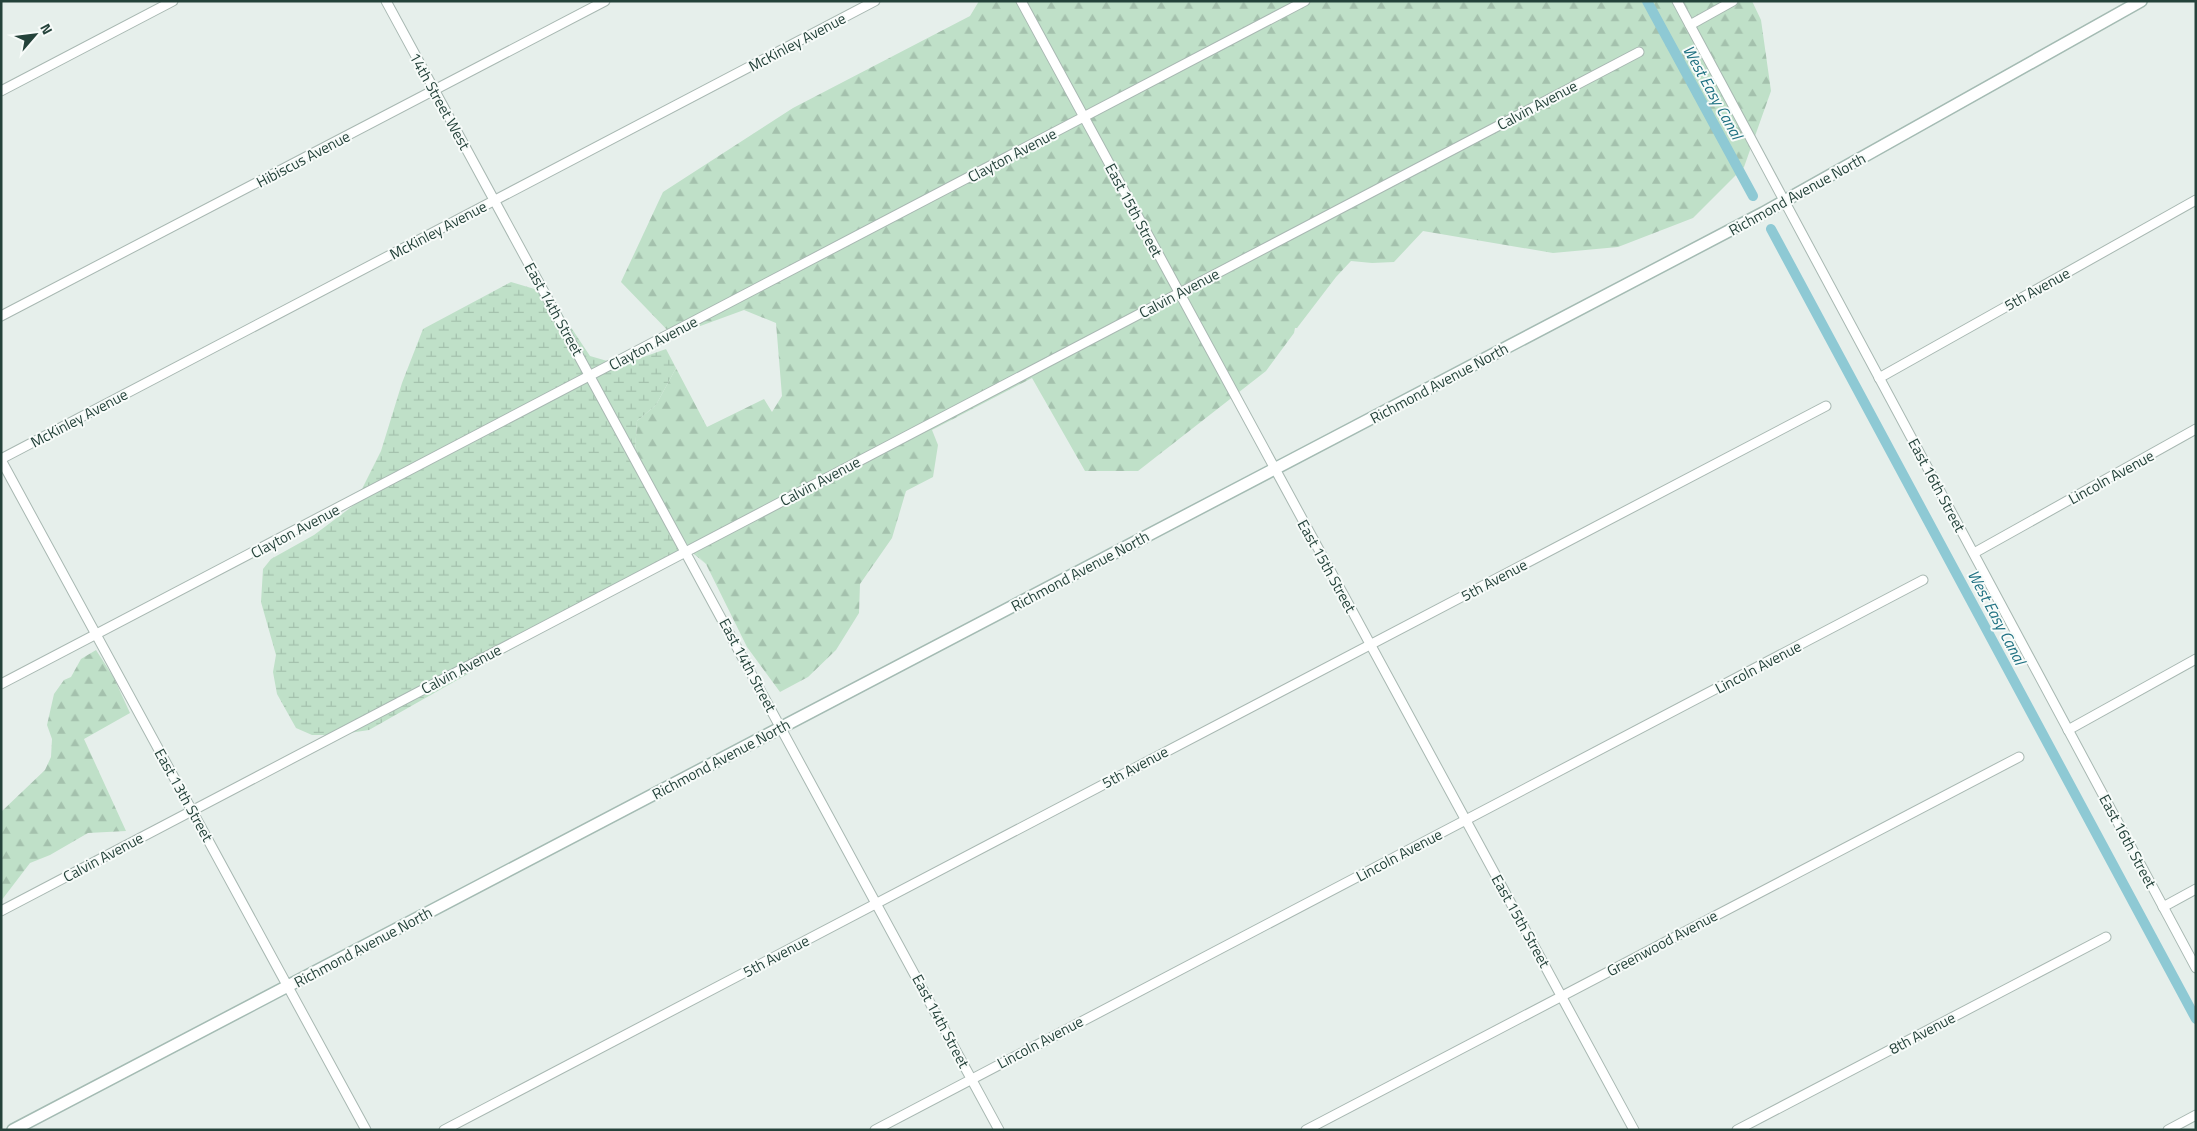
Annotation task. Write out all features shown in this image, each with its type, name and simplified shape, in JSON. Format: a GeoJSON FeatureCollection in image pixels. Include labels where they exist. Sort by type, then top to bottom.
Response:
{"type":"FeatureCollection","features":[{"type":"Feature","properties":{"kind":"street"},"geometry":{"type":"LineString","coordinates":[[1,91],[173,1]]}},
{"type":"Feature","properties":{"kind":"street","name":"14th Street West"},"geometry":{"type":"LineString","coordinates":[[386,1],[495,200]]}},
{"type":"Feature","properties":{"kind":"street","name":"Hibiscus Avenue"},"geometry":{"type":"LineString","coordinates":[[1,316],[605,1]]}},
{"type":"Feature","properties":{"kind":"street","name":"McKinley Avenue"},"geometry":{"type":"LineString","coordinates":[[1,460],[875,1]]}},
{"type":"Feature","properties":{"kind":"street","name":"East 15th Street"},"geometry":{"type":"LineString","coordinates":[[1021,1],[1634,1130]]}},
{"type":"Feature","properties":{"kind":"street","name":"Clayton Avenue"},"geometry":{"type":"LineString","coordinates":[[1,684],[1305,1]]}},
{"type":"Feature","properties":{"kind":"street","name":"East 16th Street"},"geometry":{"type":"LineString","coordinates":[[1677,1],[2196,968]]}},
{"type":"Feature","properties":{"kind":"street"},"geometry":{"type":"LineString","coordinates":[[1690,25],[1733,1]]}},
{"type":"Feature","properties":{"kind":"street","name":"Richmond Avenue North"},"geometry":{"type":"LineString","coordinates":[[13,1130],[1784,202],[2141,1]]}},
{"type":"Feature","properties":{"kind":"street","name":"Calvin Avenue"},"geometry":{"type":"LineString","coordinates":[[1,910],[1639,52]]}},
{"type":"Feature","properties":{"kind":"street","name":"East 14th Street"},"geometry":{"type":"LineString","coordinates":[[495,200],[1000,1130]]}},
{"type":"Feature","properties":{"kind":"street","name":"5th Avenue"},"geometry":{"type":"LineString","coordinates":[[1879,378],[2196,200]]}},
{"type":"Feature","properties":{"kind":"street","name":"5th Avenue"},"geometry":{"type":"LineString","coordinates":[[444,1130],[1826,406]]}},
{"type":"Feature","properties":{"kind":"street","name":"Lincoln Avenue"},"geometry":{"type":"LineString","coordinates":[[1974,553],[2196,429]]}},
{"type":"Feature","properties":{"kind":"street","name":"East 13th Street"},"geometry":{"type":"LineString","coordinates":[[1,460],[366,1130]]}},
{"type":"Feature","properties":{"kind":"street","name":"Lincoln Avenue"},"geometry":{"type":"LineString","coordinates":[[875,1130],[1923,580]]}},
{"type":"Feature","properties":{"kind":"street"},"geometry":{"type":"LineString","coordinates":[[2068,730],[2196,659]]}},
{"type":"Feature","properties":{"kind":"street","name":"Greenwood Avenue"},"geometry":{"type":"LineString","coordinates":[[1306,1130],[2019,757]]}},
{"type":"Feature","properties":{"kind":"street"},"geometry":{"type":"LineString","coordinates":[[2163,907],[2196,889]]}},
{"type":"Feature","properties":{"kind":"street","name":"8th Avenue"},"geometry":{"type":"LineString","coordinates":[[1737,1130],[2106,937]]}},
{"type":"Feature","properties":{"kind":"street"},"geometry":{"type":"LineString","coordinates":[[2168,1130],[2196,1115]]}},
{"type":"Feature","properties":{"kind":"green space"},"geometry":{"type":"Polygon","coordinates":[[[979,1],[1752,1],[1761,20],[1771,91],[1744,167],[1693,218],[1618,247],[1553,253],[1423,231],[1394,262],[1372,263],[1351,261],[1336,277],[1297,328],[1295,328],[1294,333],[1266,371],[1138,471],[1085,471],[1032,378],[932,430],[938,445],[933,477],[906,491],[892,538],[860,584],[859,613],[836,650],[808,677],[780,692],[747,647],[706,564],[671,527],[634,468],[637,421],[656,405],[676,368],[707,427],[764,399],[772,412],[782,396],[776,323],[744,310],[673,336],[621,282],[663,192],[793,108],[970,16],[979,1]]]}},
{"type":"Feature","properties":{"kind":"green space"},"geometry":{"type":"Polygon","coordinates":[[[511,282],[548,293],[590,356],[621,365],[666,349],[676,368],[656,405],[637,421],[634,468],[671,527],[706,564],[688,549],[369,730],[336,735],[312,735],[296,728],[277,694],[273,672],[276,655],[261,602],[263,569],[271,559],[314,535],[354,505],[381,451],[402,383],[423,329],[511,282]]]}},
{"type":"Feature","properties":{"kind":"green space"},"geometry":{"type":"Polygon","coordinates":[[[96,650],[114,678],[130,713],[84,739],[126,831],[88,833],[50,855],[30,863],[1,901],[1,812],[45,770],[51,757],[52,739],[47,725],[54,694],[64,680],[71,677],[81,659],[96,650]]]}},
{"type":"Feature","properties":{"kind":"waterway","name":"West Easy Canal"},"geometry":{"type":"LineString","coordinates":[[1647,1],[1753,196]]}},
{"type":"Feature","properties":{"kind":"waterway","name":"West Easy Canal"},"geometry":{"type":"LineString","coordinates":[[1771,229],[2196,1019]]}}]}
